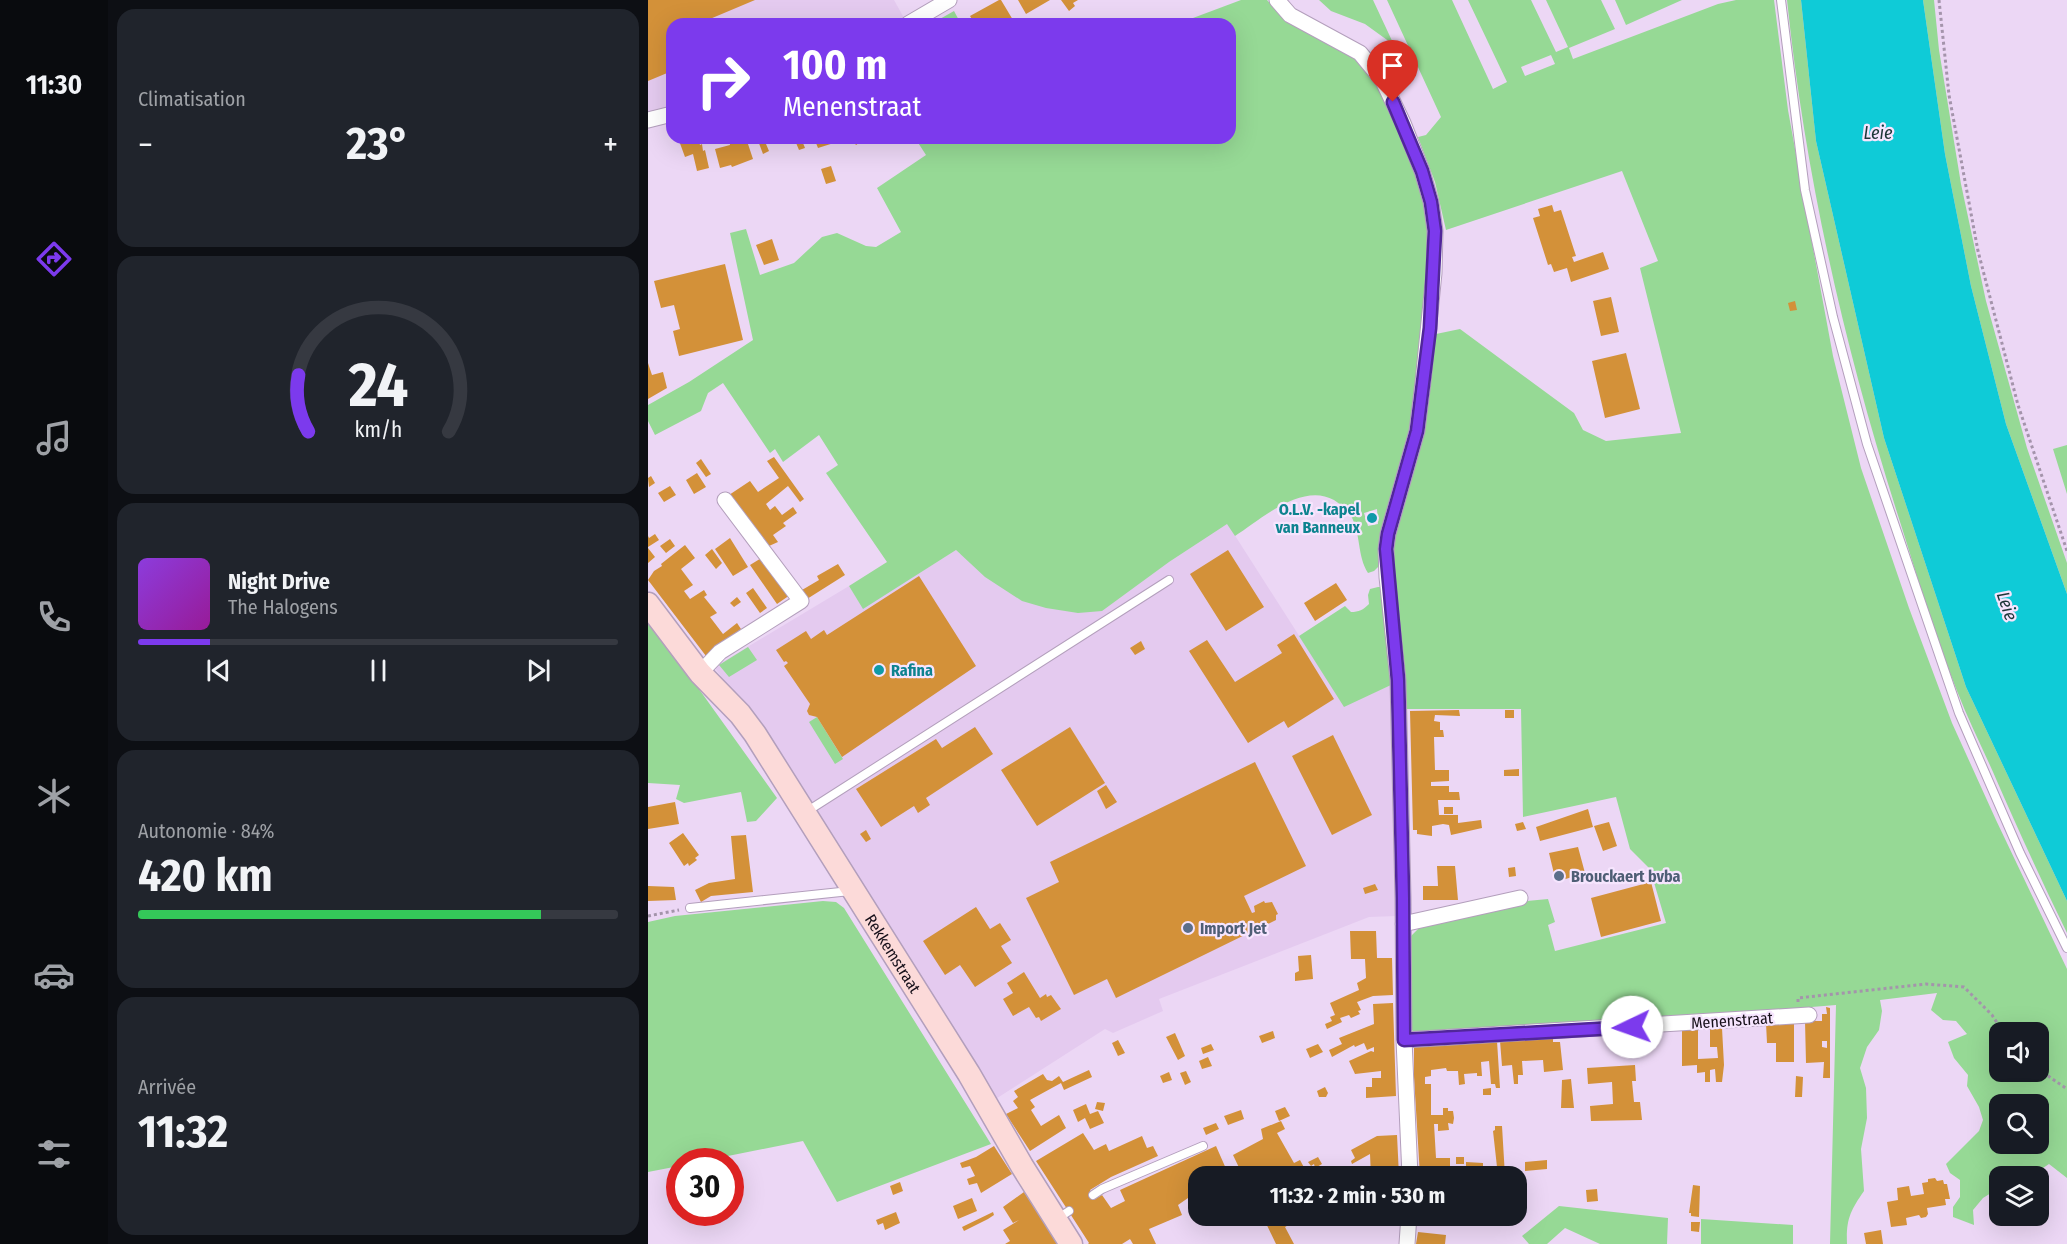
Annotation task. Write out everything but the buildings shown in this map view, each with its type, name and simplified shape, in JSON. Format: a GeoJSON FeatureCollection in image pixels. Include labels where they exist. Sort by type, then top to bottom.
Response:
{"type":"FeatureCollection","features":[{"type":"Feature","properties":{"kind":"street"},"geometry":{"type":"LineString","coordinates":[[918,18],[949,0]]}},
{"type":"Feature","properties":{"kind":"street"},"geometry":{"type":"LineString","coordinates":[[1277,0],[1290,15],[1360,53],[1383,81],[1403,123],[1431,202],[1435,231],[1434,273],[1417,431],[1388,534],[1386,549],[1398,680],[1404,1040],[1410,1166]]}},
{"type":"Feature","properties":{"kind":"street"},"geometry":{"type":"LineString","coordinates":[[648,120],[666,116]]}},
{"type":"Feature","properties":{"kind":"street"},"geometry":{"type":"LineString","coordinates":[[700,673],[720,652],[801,601],[725,500]]}},
{"type":"Feature","properties":{"kind":"street","name":"Rekkemstraat"},"geometry":{"type":"LineString","coordinates":[[648,604],[700,673],[745,721],[969,1074],[1022,1166],[1062,1216],[1071,1244]]}},
{"type":"Feature","properties":{"kind":"street"},"geometry":{"type":"LineString","coordinates":[[1403,924],[1520,898]]}},
{"type":"Feature","properties":{"kind":"street","name":"Menenstraat"},"geometry":{"type":"LineString","coordinates":[[1404,1040],[1803,1015]]}},
{"type":"Feature","properties":{"kind":"street"},"geometry":{"type":"LineString","coordinates":[[1407,1244],[1408,1226]]}},
{"type":"Feature","properties":{"kind":"lane"},"geometry":{"type":"LineString","coordinates":[[1781,0],[1805,190],[1833,317],[1867,444],[1959,713],[2020,853],[2067,948]]}},
{"type":"Feature","properties":{"kind":"lane"},"geometry":{"type":"LineString","coordinates":[[805,813],[1169,580]]}},
{"type":"Feature","properties":{"kind":"lane"},"geometry":{"type":"LineString","coordinates":[[690,908],[854,891]]}},
{"type":"Feature","properties":{"kind":"lane"},"geometry":{"type":"LineString","coordinates":[[1093,1195],[1102,1189],[1203,1146]]}},
{"type":"Feature","properties":{"kind":"path"},"geometry":{"type":"LineString","coordinates":[[1939,0],[1949,95],[1978,251],[2018,405],[2067,551]]}},
{"type":"Feature","properties":{"kind":"path"},"geometry":{"type":"LineString","coordinates":[[648,916],[690,908]]}},
{"type":"Feature","properties":{"kind":"path"},"geometry":{"type":"LineString","coordinates":[[1803,1015],[1798,998],[1926,984],[1964,987],[1992,1014],[1997,1022]]}},
{"type":"Feature","properties":{"kind":"path"},"geometry":{"type":"LineString","coordinates":[[2049,1077],[2067,1089]]}},
{"type":"Feature","properties":{"kind":"shaded area"},"geometry":{"type":"Polygon","coordinates":[[[648,0],[894,0],[904,18],[666,18],[666,108],[648,113],[648,0]]]}},
{"type":"Feature","properties":{"kind":"shaded area"},"geometry":{"type":"Polygon","coordinates":[[[1227,523],[1344,706],[1391,685],[1397,916],[1369,917],[1159,999],[1163,1011],[1113,1033],[1105,1029],[994,1100],[760,728],[714,667],[849,586],[863,608],[956,550],[960,554],[1169,562],[1227,523]]]}},
{"type":"Feature","properties":{"kind":"green space"},"geometry":{"type":"Polygon","coordinates":[[[1241,0],[1267,0],[1284,19],[1312,36],[1345,50],[1361,64],[1376,81],[1417,170],[1427,219],[1429,251],[1412,425],[1380,537],[1380,565],[1368,573],[1360,552],[1354,523],[1348,511],[1334,500],[1322,496],[1309,496],[1295,499],[1269,512],[1235,536],[1227,524],[1169,562],[1102,611],[1078,613],[1046,608],[1022,601],[985,577],[956,550],[863,609],[849,586],[887,562],[826,473],[838,465],[819,435],[783,462],[775,449],[770,453],[723,383],[708,393],[701,411],[655,435],[648,421],[648,405],[689,382],[753,340],[730,233],[746,229],[760,275],[794,263],[822,237],[837,233],[866,246],[876,247],[901,232],[877,188],[926,155],[919,144],[1236,144],[1236,18],[1193,18],[1241,0]],[[1377,509],[1364,513],[1368,526],[1378,524],[1377,509]]]}},
{"type":"Feature","properties":{"kind":"green space"},"geometry":{"type":"Polygon","coordinates":[[[1319,0],[1373,0],[1394,45],[1365,24],[1331,11],[1319,0]]]}},
{"type":"Feature","properties":{"kind":"green space"},"geometry":{"type":"Polygon","coordinates":[[[1387,0],[1452,0],[1493,89],[1507,82],[1468,0],[1531,0],[1556,52],[1568,47],[1546,0],[1601,0],[1615,29],[1569,48],[1573,59],[1718,4],[1736,0],[1774,0],[1788,110],[1833,356],[1861,468],[1909,608],[1952,723],[2067,969],[2067,1178],[2049,1164],[2046,1166],[1989,1166],[1989,1194],[1973,1210],[1974,1225],[1953,1217],[1953,1207],[1960,1197],[1960,1180],[1950,1173],[1946,1164],[1979,1131],[1983,1120],[1979,1107],[1967,1086],[1968,1075],[1954,1058],[1948,1042],[1967,1034],[1956,1021],[1943,1020],[1931,1010],[1937,993],[1880,1000],[1882,1011],[1879,1030],[1867,1047],[1860,1068],[1866,1088],[1867,1118],[1861,1149],[1864,1191],[1850,1216],[1847,1244],[1830,1244],[1836,1005],[1630,1022],[1415,1033],[1411,1029],[1410,937],[1421,926],[1527,901],[1548,899],[1555,922],[1548,925],[1555,951],[1666,923],[1650,869],[1630,849],[1616,797],[1523,817],[1521,709],[1404,709],[1392,552],[1397,523],[1407,495],[1423,432],[1436,334],[1460,329],[1574,413],[1583,430],[1606,441],[1681,433],[1640,268],[1658,261],[1622,171],[1446,230],[1435,182],[1418,137],[1426,135],[1441,117],[1387,0]],[[1551,55],[1521,67],[1525,76],[1555,64],[1551,55]]]}},
{"type":"Feature","properties":{"kind":"green space"},"geometry":{"type":"Polygon","coordinates":[[[1615,0],[1682,0],[1626,25],[1615,0]]]}},
{"type":"Feature","properties":{"kind":"green space"},"geometry":{"type":"Polygon","coordinates":[[[1787,0],[1801,0],[1816,141],[1884,438],[1966,687],[2067,901],[2067,933],[1957,691],[1928,610],[1882,463],[1846,332],[1817,201],[1795,68],[1787,0]]]}},
{"type":"Feature","properties":{"kind":"green space"},"geometry":{"type":"Polygon","coordinates":[[[1923,0],[1934,0],[1939,50],[1961,184],[1986,301],[2027,448],[2067,563],[2067,594],[2006,424],[1971,286],[1945,154],[1923,0]]]}},
{"type":"Feature","properties":{"kind":"green space"},"geometry":{"type":"Polygon","coordinates":[[[954,11],[958,18],[942,18],[954,11]]]}},
{"type":"Feature","properties":{"kind":"green space"},"geometry":{"type":"Polygon","coordinates":[[[2067,445],[2067,494],[2053,449],[2067,445]]]}},
{"type":"Feature","properties":{"kind":"green space"},"geometry":{"type":"Polygon","coordinates":[[[1383,587],[1391,685],[1344,707],[1299,636],[1345,606],[1351,612],[1363,609],[1369,604],[1370,589],[1383,587]]]}},
{"type":"Feature","properties":{"kind":"green space"},"geometry":{"type":"Polygon","coordinates":[[[648,618],[777,798],[756,821],[747,822],[741,792],[684,803],[676,799],[680,785],[648,783],[648,618]]]}},
{"type":"Feature","properties":{"kind":"green space"},"geometry":{"type":"Polygon","coordinates":[[[748,647],[757,660],[729,677],[719,665],[748,647]]]}},
{"type":"Feature","properties":{"kind":"green space"},"geometry":{"type":"Polygon","coordinates":[[[817,717],[843,759],[835,764],[809,722],[817,717]]]}},
{"type":"Feature","properties":{"kind":"green space"},"geometry":{"type":"Polygon","coordinates":[[[823,901],[836,902],[844,908],[991,1144],[837,1202],[803,1141],[744,1153],[744,1148],[666,1148],[666,1169],[648,1172],[648,922],[675,916],[823,901]]]}},
{"type":"Feature","properties":{"kind":"green space"},"geometry":{"type":"Polygon","coordinates":[[[1559,1206],[1668,1218],[1667,1244],[1600,1244],[1565,1228],[1547,1244],[1529,1244],[1522,1236],[1559,1206]]]}},
{"type":"Feature","properties":{"kind":"green space"},"geometry":{"type":"Polygon","coordinates":[[[1701,1219],[1793,1225],[1793,1244],[1701,1244],[1701,1219]]]}},
{"type":"Feature","properties":{"kind":"water","name":"Leie"},"geometry":{"type":"Polygon","coordinates":[[[1801,0],[1923,0],[1945,154],[1971,286],[2006,424],[2067,594],[2067,901],[1966,687],[1884,438],[1816,141],[1801,0]]]}},
{"type":"Feature","properties":{"kind":"place","name":"O.L.V. -kapel van Banneux"},"geometry":{"type":"Point","coordinates":[1372,518]}},
{"type":"Feature","properties":{"kind":"place","name":"Rafina"},"geometry":{"type":"Point","coordinates":[879,670]}},
{"type":"Feature","properties":{"kind":"place","name":"Brouckaert bvba"},"geometry":{"type":"Point","coordinates":[1559,876]}},
{"type":"Feature","properties":{"kind":"place","name":"Import Jet"},"geometry":{"type":"Point","coordinates":[1188,928]}},
{"type":"Feature","properties":{"kind":"route"},"geometry":{"type":"LineString","coordinates":[[1393,102],[1422,171],[1431,202],[1435,231],[1430,328],[1417,431],[1388,534],[1386,549],[1398,680],[1404,1040],[1632,1027]]}}]}
